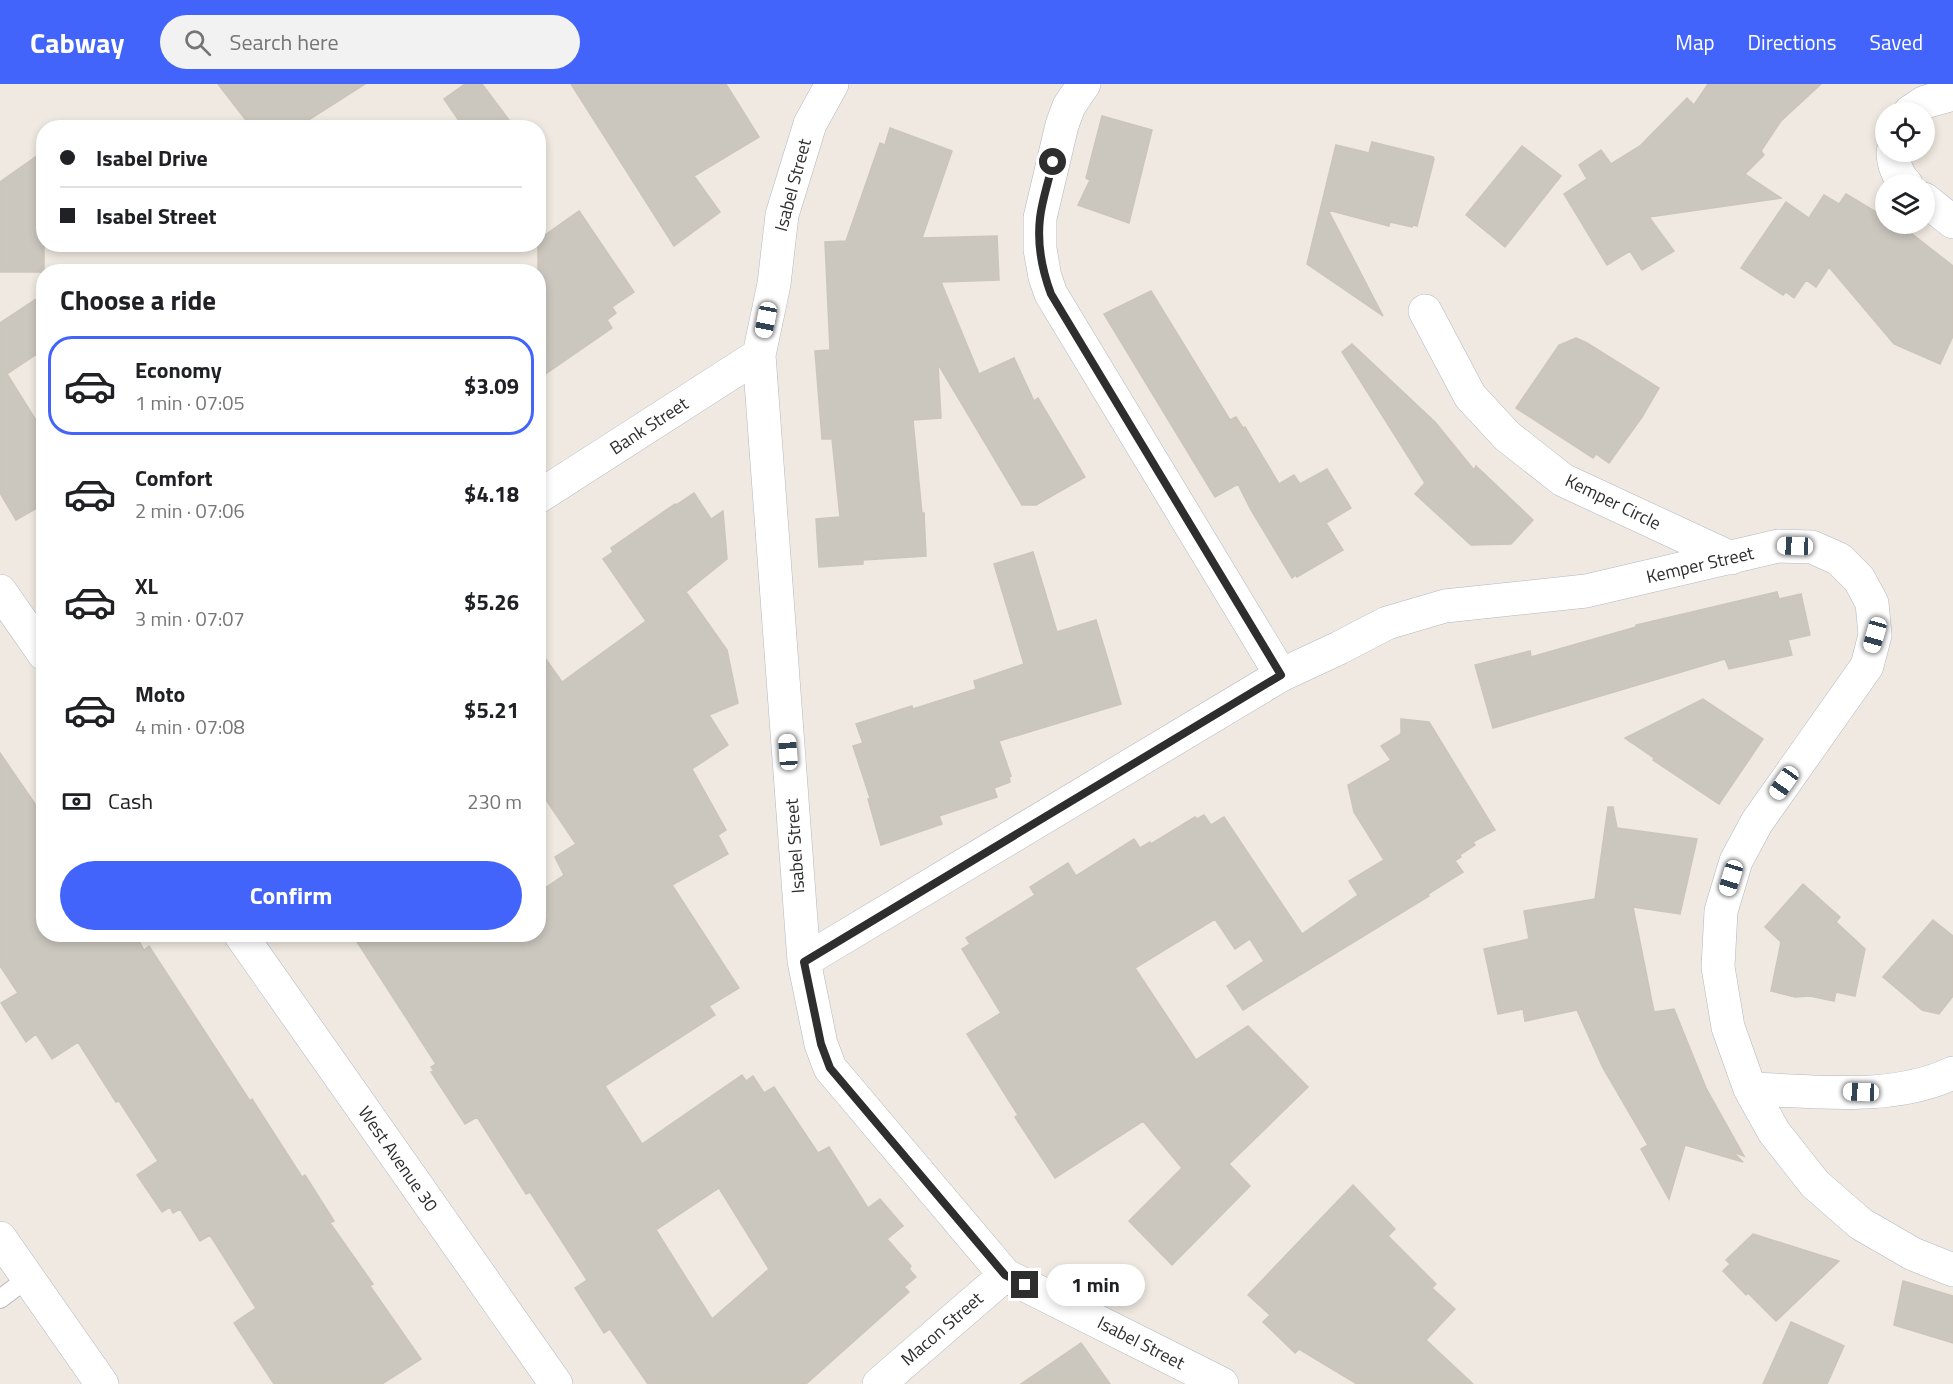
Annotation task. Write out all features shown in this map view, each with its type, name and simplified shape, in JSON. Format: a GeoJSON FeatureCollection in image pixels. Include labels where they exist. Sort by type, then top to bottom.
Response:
{"type":"FeatureCollection","features":[{"type":"Feature","properties":{"kind":"street","name":"Isabel Street"},"geometry":{"type":"LineString","coordinates":[[832,84],[810,124],[782,215],[774,284],[759,355],[804,962],[821,1044],[830,1068],[1005,1275],[1222,1384]]}},
{"type":"Feature","properties":{"kind":"street"},"geometry":{"type":"LineString","coordinates":[[1084,84],[1069,106],[1062,125],[1040,218],[1040,249],[1045,277],[1051,294],[1281,675]]}},
{"type":"Feature","properties":{"kind":"street"},"geometry":{"type":"LineString","coordinates":[[1935,208],[1953,222]]}},
{"type":"Feature","properties":{"kind":"street","name":"Kemper Circle"},"geometry":{"type":"LineString","coordinates":[[1425,311],[1470,396],[1507,436],[1563,480],[1731,558]]}},
{"type":"Feature","properties":{"kind":"street","name":"Bank Street"},"geometry":{"type":"LineString","coordinates":[[546,491],[759,355]]}},
{"type":"Feature","properties":{"kind":"street","name":"Kemper Street"},"geometry":{"type":"LineString","coordinates":[[804,962],[1281,675],[1388,623],[1445,606],[1586,591],[1778,546],[1812,547],[1839,559],[1859,579],[1872,603],[1875,635],[1867,666],[1757,822],[1736,861],[1721,910],[1718,968],[1728,1027],[1750,1089],[1774,1132],[1815,1184],[1861,1224],[1913,1254],[1953,1270]]}},
{"type":"Feature","properties":{"kind":"street"},"geometry":{"type":"LineString","coordinates":[[0,591],[36,643]]}},
{"type":"Feature","properties":{"kind":"street","name":"West Avenue 30"},"geometry":{"type":"LineString","coordinates":[[246,942],[556,1384]]}},
{"type":"Feature","properties":{"kind":"street"},"geometry":{"type":"LineString","coordinates":[[1750,1089],[1883,1093],[1936,1081],[1953,1073]]}},
{"type":"Feature","properties":{"kind":"street"},"geometry":{"type":"LineString","coordinates":[[0,1238],[102,1384]]}},
{"type":"Feature","properties":{"kind":"street","name":"Macon Street"},"geometry":{"type":"LineString","coordinates":[[879,1384],[1005,1275]]}},
{"type":"Feature","properties":{"kind":"lane"},"geometry":{"type":"LineString","coordinates":[[0,1299],[28,1278]]}},
{"type":"Feature","properties":{"kind":"building"},"geometry":{"type":"Polygon","coordinates":[[[218,84],[365,84],[309,120],[246,120],[218,84]]]}},
{"type":"Feature","properties":{"kind":"building"},"geometry":{"type":"Polygon","coordinates":[[[465,84],[482,84],[509,120],[458,120],[444,99],[465,84]]]}},
{"type":"Feature","properties":{"kind":"building"},"geometry":{"type":"Polygon","coordinates":[[[571,84],[726,84],[759,137],[694,176],[720,212],[674,246],[571,84]]]}},
{"type":"Feature","properties":{"kind":"building"},"geometry":{"type":"Polygon","coordinates":[[[1708,84],[1821,84],[1781,121],[1761,151],[1764,155],[1745,174],[1781,198],[1649,217],[1674,251],[1642,270],[1630,251],[1607,265],[1564,194],[1587,179],[1579,165],[1601,150],[1611,164],[1640,146],[1687,98],[1694,105],[1708,84]]]}},
{"type":"Feature","properties":{"kind":"building"},"geometry":{"type":"Polygon","coordinates":[[[1102,116],[1152,130],[1129,223],[1078,205],[1090,180],[1086,178],[1102,116]]]}},
{"type":"Feature","properties":{"kind":"building"},"geometry":{"type":"Polygon","coordinates":[[[890,128],[952,151],[922,238],[997,236],[999,280],[941,282],[979,374],[1014,358],[1034,401],[1038,398],[1085,477],[1036,505],[1022,505],[938,364],[941,418],[913,420],[922,514],[924,513],[926,556],[863,560],[863,564],[819,567],[816,519],[840,517],[832,439],[822,439],[815,351],[830,350],[825,242],[846,241],[880,143],[885,145],[890,128]]]}},
{"type":"Feature","properties":{"kind":"building"},"geometry":{"type":"Polygon","coordinates":[[[1372,142],[1434,159],[1417,226],[1390,222],[1389,226],[1328,210],[1383,316],[1307,264],[1336,145],[1369,153],[1372,142]]]}},
{"type":"Feature","properties":{"kind":"building"},"geometry":{"type":"Polygon","coordinates":[[[1522,146],[1561,176],[1505,247],[1466,215],[1522,146]]]}},
{"type":"Feature","properties":{"kind":"building"},"geometry":{"type":"Polygon","coordinates":[[[36,157],[36,252],[44,252],[44,264],[36,264],[36,272],[0,272],[0,182],[36,157]]]}},
{"type":"Feature","properties":{"kind":"building"},"geometry":{"type":"Polygon","coordinates":[[[1846,194],[1875,211],[1875,234],[1912,234],[1953,266],[1953,336],[1940,364],[1894,344],[1829,267],[1816,287],[1806,280],[1794,298],[1786,292],[1783,295],[1741,268],[1786,202],[1809,218],[1824,195],[1839,204],[1846,194]]]}},
{"type":"Feature","properties":{"kind":"building"},"geometry":{"type":"Polygon","coordinates":[[[579,211],[634,292],[612,307],[616,313],[607,320],[612,328],[546,373],[546,264],[538,264],[538,252],[546,252],[546,234],[579,211]]]}},
{"type":"Feature","properties":{"kind":"building"},"geometry":{"type":"Polygon","coordinates":[[[1151,291],[1230,420],[1236,417],[1243,428],[1245,427],[1279,484],[1294,475],[1300,484],[1327,469],[1351,508],[1326,523],[1343,550],[1292,578],[1238,484],[1215,497],[1104,314],[1151,291]]]}},
{"type":"Feature","properties":{"kind":"building"},"geometry":{"type":"Polygon","coordinates":[[[36,299],[36,354],[7,374],[36,420],[36,509],[16,520],[0,493],[0,323],[36,299]]]}},
{"type":"Feature","properties":{"kind":"building"},"geometry":{"type":"Polygon","coordinates":[[[1576,338],[1659,388],[1642,417],[1609,463],[1596,454],[1593,458],[1516,408],[1559,345],[1576,338]]]}},
{"type":"Feature","properties":{"kind":"building"},"geometry":{"type":"Polygon","coordinates":[[[1352,344],[1435,422],[1474,470],[1476,466],[1533,520],[1511,544],[1471,545],[1415,494],[1425,483],[1342,352],[1352,344]]]}},
{"type":"Feature","properties":{"kind":"building"},"geometry":{"type":"Polygon","coordinates":[[[694,493],[711,519],[723,511],[727,559],[686,592],[727,650],[738,703],[709,715],[728,745],[692,769],[726,830],[718,835],[728,854],[672,885],[739,988],[709,1006],[715,1015],[605,1086],[642,1144],[742,1075],[746,1081],[753,1076],[764,1093],[774,1087],[818,1153],[829,1147],[868,1208],[880,1199],[903,1226],[887,1239],[911,1266],[909,1269],[916,1277],[904,1287],[909,1292],[806,1384],[648,1384],[610,1329],[604,1333],[575,1288],[587,1280],[530,1192],[526,1194],[477,1117],[465,1124],[431,1072],[434,1071],[431,1067],[436,1064],[357,942],[546,942],[546,887],[564,875],[555,857],[576,844],[546,800],[546,659],[562,682],[646,621],[603,559],[613,552],[611,548],[694,493]],[[719,1188],[656,1230],[712,1319],[769,1269],[719,1188]]]}},
{"type":"Feature","properties":{"kind":"building"},"geometry":{"type":"Polygon","coordinates":[[[1033,552],[1057,632],[1096,620],[1121,704],[999,741],[1011,776],[1009,777],[1010,782],[994,788],[997,797],[939,816],[942,824],[881,845],[868,799],[870,798],[853,746],[863,743],[856,724],[976,689],[974,681],[1024,664],[994,564],[1033,552]]]}},
{"type":"Feature","properties":{"kind":"building"},"geometry":{"type":"Polygon","coordinates":[[[1777,592],[1779,599],[1801,594],[1810,635],[1788,640],[1792,655],[1729,669],[1725,659],[1493,728],[1475,665],[1530,651],[1531,657],[1636,627],[1636,625],[1777,592]]]}},
{"type":"Feature","properties":{"kind":"building"},"geometry":{"type":"Polygon","coordinates":[[[1703,699],[1763,739],[1719,804],[1653,760],[1654,758],[1625,738],[1703,699]]]}},
{"type":"Feature","properties":{"kind":"building"},"geometry":{"type":"Polygon","coordinates":[[[1401,719],[1429,722],[1495,830],[1473,842],[1475,845],[1455,861],[1463,872],[1428,894],[1429,896],[1243,1010],[1227,986],[1264,961],[1250,939],[1235,949],[1215,919],[1135,968],[1196,1060],[1248,1026],[1308,1087],[1229,1164],[1250,1186],[1172,1265],[1129,1221],[1182,1168],[1143,1121],[1055,1178],[1015,1117],[1018,1115],[967,1034],[1001,1013],[962,949],[970,944],[966,938],[1035,895],[1030,887],[1068,863],[1076,876],[1134,839],[1140,848],[1150,842],[1151,844],[1195,817],[1197,819],[1204,815],[1211,825],[1224,817],[1302,934],[1358,895],[1349,881],[1384,860],[1354,812],[1348,785],[1391,760],[1381,746],[1401,734],[1401,719]]]}},
{"type":"Feature","properties":{"kind":"building"},"geometry":{"type":"Polygon","coordinates":[[[0,753],[36,805],[36,942],[140,942],[144,950],[149,946],[250,1101],[252,1099],[302,1177],[305,1175],[334,1221],[330,1223],[373,1284],[370,1286],[421,1359],[382,1384],[274,1384],[234,1323],[256,1308],[210,1235],[200,1241],[180,1209],[173,1213],[170,1207],[162,1212],[137,1175],[158,1161],[119,1101],[116,1102],[78,1042],[52,1059],[36,1034],[26,1042],[1,1003],[18,993],[0,966],[0,753]]]}},
{"type":"Feature","properties":{"kind":"building"},"geometry":{"type":"Polygon","coordinates":[[[1608,807],[1613,807],[1617,828],[1697,839],[1680,914],[1633,907],[1654,1012],[1674,1009],[1706,1088],[1744,1156],[1733,1152],[1743,1162],[1685,1145],[1669,1199],[1641,1149],[1648,1145],[1603,1068],[1577,1010],[1525,1021],[1523,1009],[1498,1014],[1484,949],[1529,939],[1524,911],[1595,899],[1608,807]]]}},
{"type":"Feature","properties":{"kind":"building"},"geometry":{"type":"Polygon","coordinates":[[[1803,884],[1840,917],[1836,922],[1865,949],[1855,996],[1836,992],[1834,1001],[1810,996],[1795,997],[1771,991],[1781,942],[1765,927],[1803,884]]]}},
{"type":"Feature","properties":{"kind":"building"},"geometry":{"type":"Polygon","coordinates":[[[1933,920],[1953,936],[1953,996],[1939,1014],[1922,1010],[1883,977],[1933,920]]]}},
{"type":"Feature","properties":{"kind":"building"},"geometry":{"type":"Polygon","coordinates":[[[1353,1185],[1395,1229],[1388,1236],[1436,1284],[1432,1288],[1455,1309],[1426,1340],[1473,1384],[1357,1384],[1299,1349],[1295,1353],[1263,1322],[1270,1315],[1248,1295],[1353,1185]]]}},
{"type":"Feature","properties":{"kind":"building"},"geometry":{"type":"Polygon","coordinates":[[[1753,1234],[1839,1261],[1776,1321],[1723,1271],[1730,1264],[1726,1260],[1753,1234]]]}},
{"type":"Feature","properties":{"kind":"building"},"geometry":{"type":"Polygon","coordinates":[[[1903,1281],[1953,1296],[1953,1343],[1894,1325],[1903,1281]]]}},
{"type":"Feature","properties":{"kind":"building"},"geometry":{"type":"Polygon","coordinates":[[[1791,1322],[1844,1346],[1827,1384],[1763,1384],[1791,1322]]]}},
{"type":"Feature","properties":{"kind":"building"},"geometry":{"type":"Polygon","coordinates":[[[1081,1343],[1110,1384],[1021,1384],[1081,1343]]]}},
{"type":"Feature","properties":{"kind":"route"},"geometry":{"type":"LineString","coordinates":[[1025,1285],[1005,1275],[830,1068],[821,1044],[804,962],[1281,675],[1051,294],[1040,249],[1040,218],[1053,162]]}}]}
